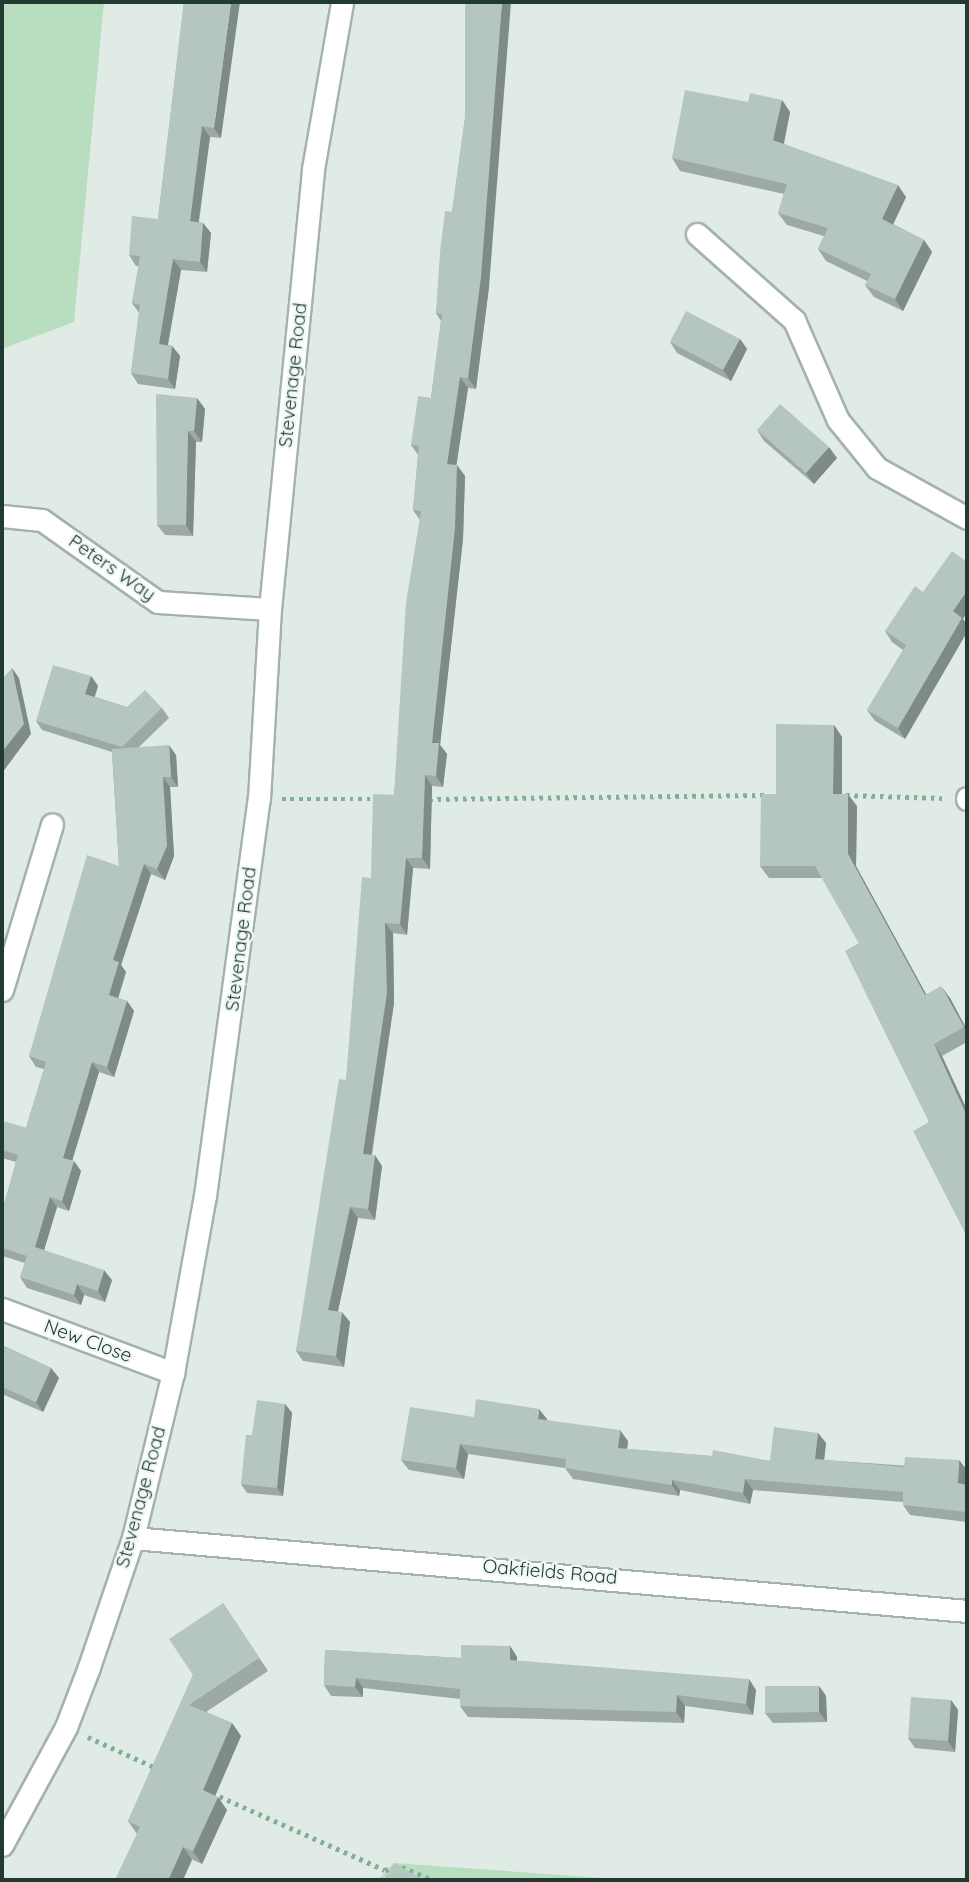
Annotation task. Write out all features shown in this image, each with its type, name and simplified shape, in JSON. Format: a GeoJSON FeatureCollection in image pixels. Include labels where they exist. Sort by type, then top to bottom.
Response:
{"type":"FeatureCollection","features":[{"type":"Feature","properties":{"kind":"main road","name":"Stevenage Road"},"geometry":{"type":"LineString","coordinates":[[2,1845],[66,1727],[133,1538],[173,1373],[205,1196],[259,799],[270,609],[313,169],[342,2]]}},
{"type":"Feature","properties":{"kind":"main road"},"geometry":{"type":"LineString","coordinates":[[697,234],[794,320],[838,420],[877,468],[967,519]]}},
{"type":"Feature","properties":{"kind":"main road","name":"Peters Way"},"geometry":{"type":"LineString","coordinates":[[2,516],[42,520],[158,602],[270,609]]}},
{"type":"Feature","properties":{"kind":"main road"},"geometry":{"type":"LineString","coordinates":[[2,990],[52,824]]}},
{"type":"Feature","properties":{"kind":"main road","name":"New Close"},"geometry":{"type":"LineString","coordinates":[[2,1309],[173,1373]]}},
{"type":"Feature","properties":{"kind":"main road","name":"Oakfields Road"},"geometry":{"type":"LineString","coordinates":[[133,1538],[967,1611]]}},
{"type":"Feature","properties":{"kind":"path"},"geometry":{"type":"LineString","coordinates":[[420,799],[784,794]]}},
{"type":"Feature","properties":{"kind":"path"},"geometry":{"type":"LineString","coordinates":[[837,795],[967,799]]}},
{"type":"Feature","properties":{"kind":"path"},"geometry":{"type":"LineString","coordinates":[[259,799],[393,799]]}},
{"type":"Feature","properties":{"kind":"path"},"geometry":{"type":"LineString","coordinates":[[66,1727],[168,1773]]}},
{"type":"Feature","properties":{"kind":"path"},"geometry":{"type":"LineString","coordinates":[[206,1790],[390,1869],[433,1880]]}},
{"type":"Feature","properties":{"kind":"path"},"geometry":{"type":"LineString","coordinates":[[384,1880],[390,1869]]}},
{"type":"Feature","properties":{"kind":"green space"},"geometry":{"type":"Polygon","coordinates":[[[2,2],[104,2],[74,322],[2,349],[2,2]]]}},
{"type":"Feature","properties":{"kind":"green space"},"geometry":{"type":"Polygon","coordinates":[[[394,1863],[631,1880],[378,1880],[394,1863]]]}},
{"type":"Feature","properties":{"kind":"building"},"geometry":{"type":"Polygon","coordinates":[[[184,2],[231,2],[214,128],[202,126],[190,221],[203,223],[200,262],[173,259],[159,344],[172,346],[168,379],[131,373],[140,305],[132,303],[140,256],[129,255],[132,216],[158,219],[184,2]]]}},
{"type":"Feature","properties":{"kind":"building"},"geometry":{"type":"Polygon","coordinates":[[[466,2],[502,2],[481,277],[468,378],[460,377],[447,464],[457,465],[455,528],[432,743],[439,743],[436,776],[425,775],[422,858],[406,858],[400,924],[385,923],[387,993],[363,1154],[375,1155],[368,1209],[350,1207],[328,1310],[342,1312],[336,1356],[296,1351],[339,1079],[346,1080],[362,877],[371,878],[373,794],[394,795],[406,603],[421,511],[413,510],[419,446],[411,445],[418,396],[431,398],[442,314],[436,313],[440,252],[445,211],[452,212],[465,118],[466,2]]]}},
{"type":"Feature","properties":{"kind":"building"},"geometry":{"type":"Polygon","coordinates":[[[685,90],[748,102],[750,93],[782,100],[773,140],[898,185],[882,219],[924,240],[895,299],[865,285],[871,274],[818,249],[828,228],[778,213],[787,184],[672,158],[685,90]]]}},
{"type":"Feature","properties":{"kind":"building"},"geometry":{"type":"Polygon","coordinates":[[[686,311],[740,339],[723,370],[670,342],[686,311]]]}},
{"type":"Feature","properties":{"kind":"building"},"geometry":{"type":"Polygon","coordinates":[[[156,394],[197,398],[194,431],[188,431],[186,525],[157,525],[156,394]]]}},
{"type":"Feature","properties":{"kind":"building"},"geometry":{"type":"Polygon","coordinates":[[[780,404],[829,447],[806,473],[757,430],[780,404]]]}},
{"type":"Feature","properties":{"kind":"building"},"geometry":{"type":"Polygon","coordinates":[[[952,551],[967,562],[967,591],[953,611],[962,618],[898,728],[867,710],[906,645],[885,631],[915,586],[923,592],[952,551]]]}},
{"type":"Feature","properties":{"kind":"building"},"geometry":{"type":"Polygon","coordinates":[[[53,665],[91,676],[85,694],[127,707],[145,690],[162,708],[122,747],[36,721],[53,665]]]}},
{"type":"Feature","properties":{"kind":"building"},"geometry":{"type":"Polygon","coordinates":[[[12,668],[24,724],[2,752],[2,679],[12,668]]]}},
{"type":"Feature","properties":{"kind":"building"},"geometry":{"type":"Polygon","coordinates":[[[776,724],[834,725],[833,794],[848,794],[848,854],[925,995],[941,986],[964,1027],[934,1044],[967,1116],[965,1233],[913,1131],[929,1122],[845,951],[859,943],[815,866],[760,866],[761,794],[776,794],[776,724]]]}},
{"type":"Feature","properties":{"kind":"building"},"geometry":{"type":"Polygon","coordinates":[[[169,745],[171,777],[163,777],[167,846],[157,869],[144,864],[113,960],[119,962],[109,995],[127,1001],[107,1067],[92,1062],[63,1158],[74,1161],[62,1201],[50,1197],[35,1247],[104,1270],[98,1291],[77,1284],[74,1295],[20,1277],[27,1256],[2,1248],[2,1212],[18,1155],[2,1150],[2,1121],[26,1128],[46,1062],[29,1056],[87,855],[119,866],[112,749],[169,745]]]}},
{"type":"Feature","properties":{"kind":"building"},"geometry":{"type":"Polygon","coordinates":[[[2,1345],[51,1368],[36,1402],[2,1387],[2,1345]]]}},
{"type":"Feature","properties":{"kind":"building"},"geometry":{"type":"Polygon","coordinates":[[[476,1399],[539,1409],[538,1419],[620,1430],[618,1448],[712,1456],[713,1450],[770,1461],[774,1427],[818,1433],[815,1459],[904,1467],[905,1457],[959,1460],[958,1483],[967,1485],[967,1512],[903,1505],[903,1492],[745,1479],[743,1493],[672,1480],[672,1485],[565,1468],[566,1459],[460,1444],[456,1468],[401,1460],[410,1407],[474,1417],[476,1399]]]}},
{"type":"Feature","properties":{"kind":"building"},"geometry":{"type":"Polygon","coordinates":[[[257,1400],[285,1404],[277,1488],[241,1484],[246,1435],[252,1435],[257,1400]]]}},
{"type":"Feature","properties":{"kind":"building"},"geometry":{"type":"Polygon","coordinates":[[[223,1603],[259,1658],[189,1705],[232,1723],[203,1790],[218,1797],[193,1851],[183,1847],[168,1880],[115,1880],[140,1827],[128,1821],[193,1675],[169,1639],[223,1603]]]}},
{"type":"Feature","properties":{"kind":"building"},"geometry":{"type":"Polygon","coordinates":[[[461,1645],[510,1646],[510,1660],[749,1679],[746,1704],[677,1695],[676,1712],[460,1706],[460,1689],[356,1678],[355,1687],[324,1685],[325,1650],[461,1658],[461,1645]]]}},
{"type":"Feature","properties":{"kind":"building"},"geometry":{"type":"Polygon","coordinates":[[[765,1686],[819,1686],[819,1712],[765,1713],[765,1686]]]}},
{"type":"Feature","properties":{"kind":"building"},"geometry":{"type":"Polygon","coordinates":[[[911,1697],[951,1700],[948,1741],[908,1738],[911,1697]]]}},
{"type":"Feature","properties":{"kind":"building"},"geometry":{"type":"Polygon","coordinates":[[[394,1863],[424,1880],[384,1880],[394,1863]]]}}]}
